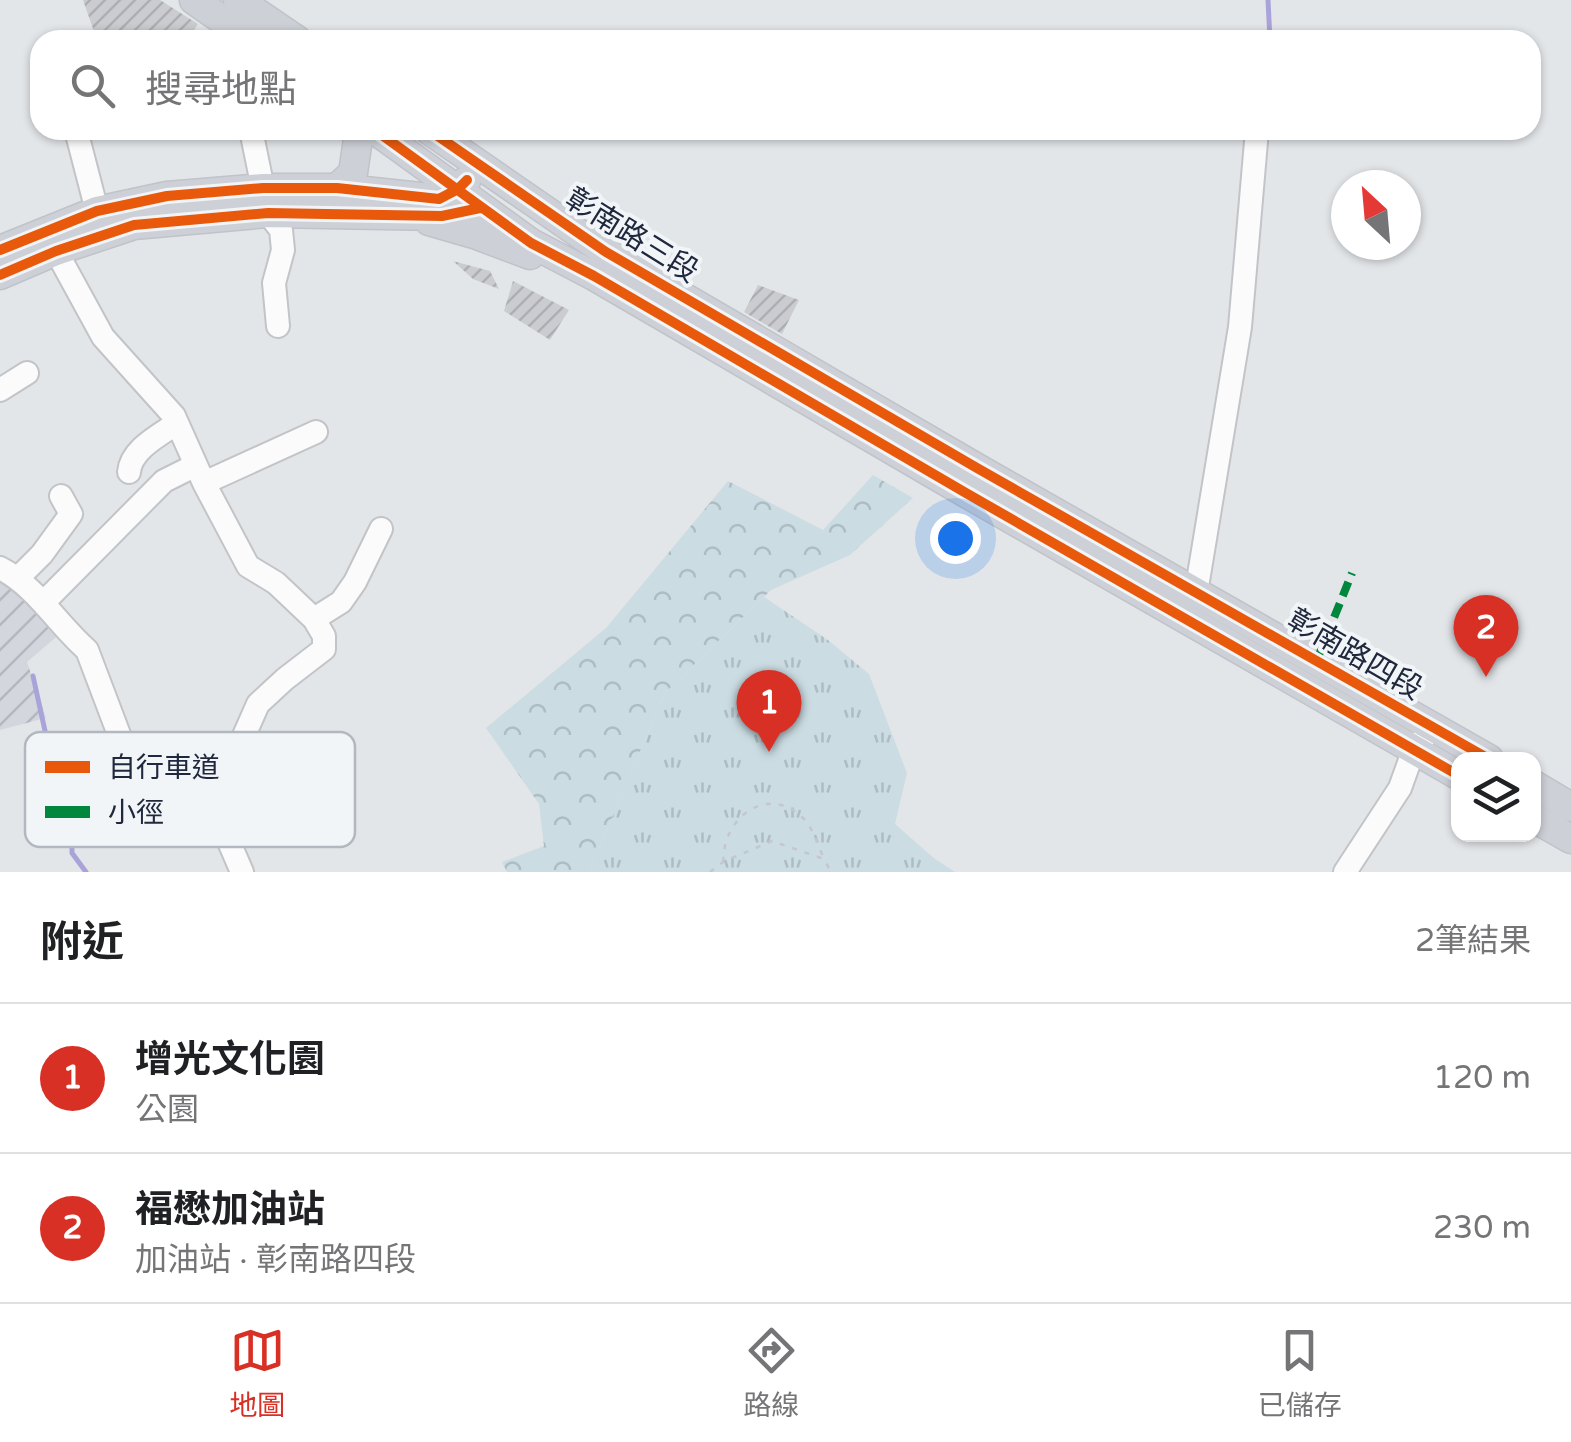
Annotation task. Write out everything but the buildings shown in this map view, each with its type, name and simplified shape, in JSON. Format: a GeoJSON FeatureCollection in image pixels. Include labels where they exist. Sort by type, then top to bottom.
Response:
{"type":"FeatureCollection","features":[{"type":"Feature","properties":{"kind":"main road"},"geometry":{"type":"LineString","coordinates":[[194,0],[237,30]]}},
{"type":"Feature","properties":{"kind":"main road"},"geometry":{"type":"LineString","coordinates":[[238,0],[282,30]]}},
{"type":"Feature","properties":{"kind":"main road"},"geometry":{"type":"LineString","coordinates":[[337,188],[353,172],[358,140]]}},
{"type":"Feature","properties":{"kind":"main road","name":"彰南路三段"},"geometry":{"type":"LineString","coordinates":[[389,140],[531,243],[1414,750]]}},
{"type":"Feature","properties":{"kind":"main road","name":"彰南路三段"},"geometry":{"type":"LineString","coordinates":[[443,140],[623,262],[1196,592]]}},
{"type":"Feature","properties":{"kind":"main road"},"geometry":{"type":"LineString","coordinates":[[0,250],[97,211],[166,196],[266,200],[408,216],[442,216],[480,208],[481,166]]}},
{"type":"Feature","properties":{"kind":"main road"},"geometry":{"type":"LineString","coordinates":[[0,275],[134,225],[266,200],[337,188],[439,198],[458,189],[481,166]]}},
{"type":"Feature","properties":{"kind":"main road"},"geometry":{"type":"LineString","coordinates":[[408,216],[474,234],[594,276]]}},
{"type":"Feature","properties":{"kind":"main road","name":"彰南路四段"},"geometry":{"type":"LineString","coordinates":[[1196,592],[1474,752]]}},
{"type":"Feature","properties":{"kind":"main road","name":"彰南路四段"},"geometry":{"type":"LineString","coordinates":[[1414,750],[1451,771]]}},
{"type":"Feature","properties":{"kind":"main road"},"geometry":{"type":"LineString","coordinates":[[1541,790],[1571,807]]}},
{"type":"Feature","properties":{"kind":"main road"},"geometry":{"type":"LineString","coordinates":[[1541,822],[1571,839]]}},
{"type":"Feature","properties":{"kind":"street"},"geometry":{"type":"LineString","coordinates":[[79,140],[97,211]]}},
{"type":"Feature","properties":{"kind":"street"},"geometry":{"type":"LineString","coordinates":[[254,140],[266,200],[281,230],[283,250],[274,282],[278,326]]}},
{"type":"Feature","properties":{"kind":"street"},"geometry":{"type":"LineString","coordinates":[[1196,592],[1240,327],[1256,140]]}},
{"type":"Feature","properties":{"kind":"street"},"geometry":{"type":"LineString","coordinates":[[56,252],[103,337],[174,416],[248,566],[276,584],[314,619],[324,636],[324,649],[258,704],[246,732]]}},
{"type":"Feature","properties":{"kind":"street"},"geometry":{"type":"LineString","coordinates":[[0,390],[26,373]]}},
{"type":"Feature","properties":{"kind":"street"},"geometry":{"type":"LineString","coordinates":[[129,472],[130,463],[144,446],[177,423]]}},
{"type":"Feature","properties":{"kind":"street"},"geometry":{"type":"LineString","coordinates":[[44,602],[164,481],[200,474],[316,432]]}},
{"type":"Feature","properties":{"kind":"street"},"geometry":{"type":"LineString","coordinates":[[61,496],[71,514],[42,554],[9,573],[44,602],[87,650],[118,732]]}},
{"type":"Feature","properties":{"kind":"street"},"geometry":{"type":"LineString","coordinates":[[314,619],[341,602],[380,529]]}},
{"type":"Feature","properties":{"kind":"street"},"geometry":{"type":"LineString","coordinates":[[1345,872],[1400,788],[1414,750],[1433,728]]}},
{"type":"Feature","properties":{"kind":"street"},"geometry":{"type":"LineString","coordinates":[[231,847],[242,872]]}},
{"type":"Feature","properties":{"kind":"path"},"geometry":{"type":"LineString","coordinates":[[723,862],[725,842],[735,823],[756,806],[769,802],[783,805],[806,820],[831,872]]}},
{"type":"Feature","properties":{"kind":"path"},"geometry":{"type":"LineString","coordinates":[[710,872],[723,862],[772,841],[824,859]]}},
{"type":"Feature","properties":{"kind":"shaded area"},"geometry":{"type":"Polygon","coordinates":[[[0,573],[61,633],[27,662],[46,718],[0,730],[0,573]]]}},
{"type":"Feature","properties":{"kind":"green space"},"geometry":{"type":"Polygon","coordinates":[[[873,475],[913,498],[850,555],[771,590],[665,693],[589,872],[507,872],[502,862],[544,846],[539,804],[486,728],[606,628],[728,481],[823,530],[873,475]]]}},
{"type":"Feature","properties":{"kind":"green space"},"geometry":{"type":"Polygon","coordinates":[[[764,597],[828,640],[869,674],[907,773],[895,824],[955,872],[589,872],[665,693],[764,597]]]}},
{"type":"Feature","properties":{"kind":"waterway"},"geometry":{"type":"LineString","coordinates":[[1268,0],[1270,30]]}},
{"type":"Feature","properties":{"kind":"waterway"},"geometry":{"type":"LineString","coordinates":[[33,676],[45,732]]}},
{"type":"Feature","properties":{"kind":"waterway"},"geometry":{"type":"LineString","coordinates":[[72,847],[86,872]]}},
{"type":"Feature","properties":{"kind":"marked path"},"geometry":{"type":"LineString","coordinates":[[1317,660],[1352,573]]}},
{"type":"Feature","properties":{"kind":"cycle path"},"geometry":{"type":"LineString","coordinates":[[389,140],[531,243],[1451,771]]}},
{"type":"Feature","properties":{"kind":"cycle path"},"geometry":{"type":"LineString","coordinates":[[444,140],[606,252],[1477,752]]}},
{"type":"Feature","properties":{"kind":"cycle path"},"geometry":{"type":"LineString","coordinates":[[0,250],[97,211],[167,196],[263,188],[337,188],[439,199],[467,180]]}},
{"type":"Feature","properties":{"kind":"cycle path"},"geometry":{"type":"LineString","coordinates":[[0,275],[134,225],[268,213],[442,216],[480,208]]}},
{"type":"Feature","properties":{"kind":"place","name":"福懋加油站"},"geometry":{"type":"Point","coordinates":[1486,677]}},
{"type":"Feature","properties":{"kind":"place","name":"增光文化園"},"geometry":{"type":"Point","coordinates":[769,752]}}]}
